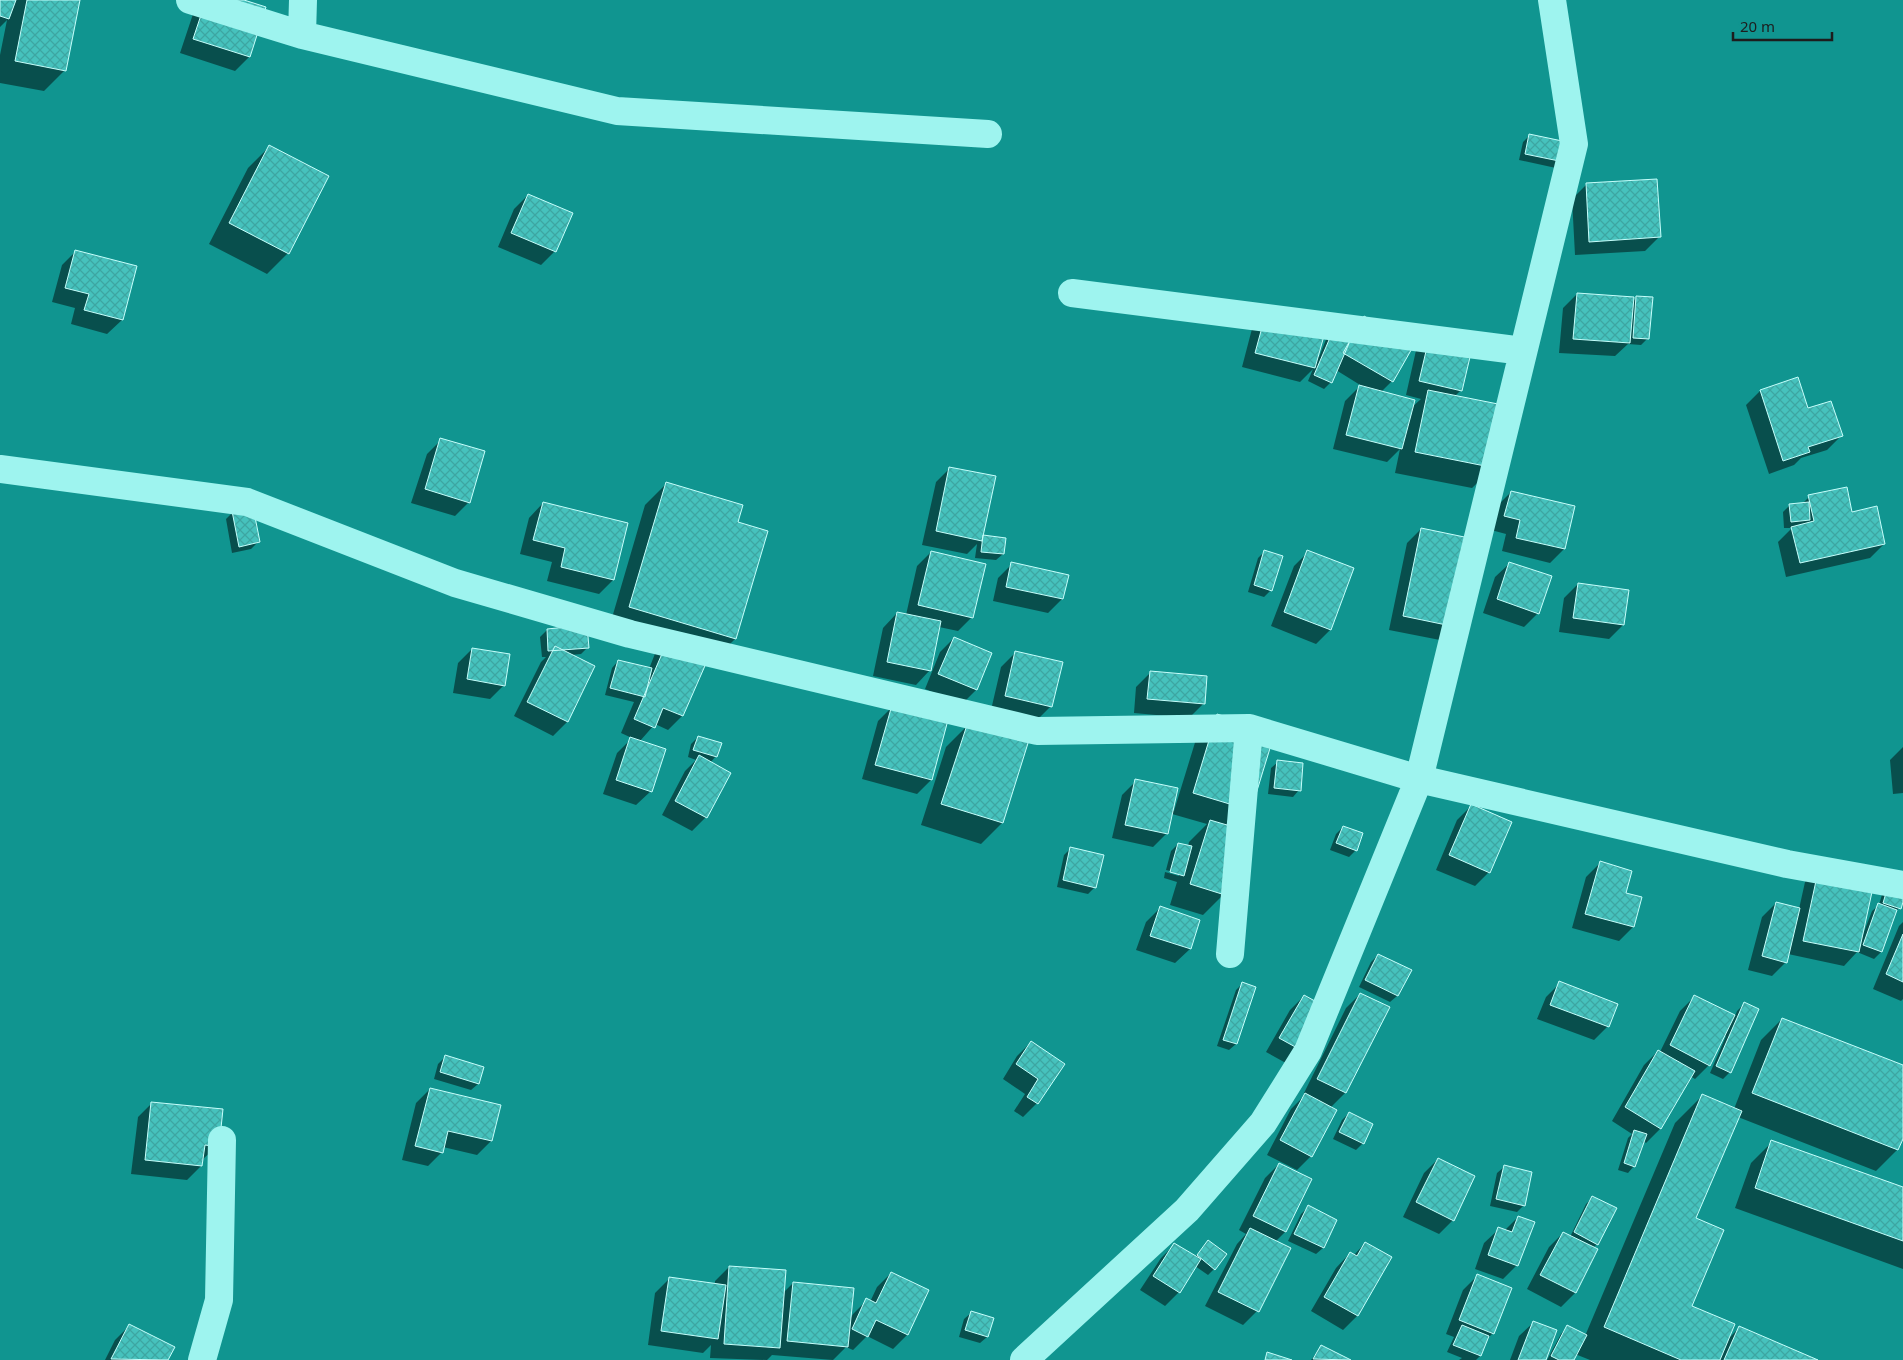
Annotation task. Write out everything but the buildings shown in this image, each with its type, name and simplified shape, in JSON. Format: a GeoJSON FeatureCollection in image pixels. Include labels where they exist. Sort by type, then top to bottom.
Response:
{"type":"FeatureCollection","features":[{"type":"Feature","properties":{"kind":"street"},"geometry":{"type":"LineString","coordinates":[[190,0],[302,36],[617,111],[988,134]]}},
{"type":"Feature","properties":{"kind":"street"},"geometry":{"type":"LineString","coordinates":[[302,36],[303,0]]}},
{"type":"Feature","properties":{"kind":"street"},"geometry":{"type":"LineString","coordinates":[[1024,1360],[1187,1210],[1262,1123],[1308,1051],[1419,780],[1574,144],[1552,0]]}},
{"type":"Feature","properties":{"kind":"street"},"geometry":{"type":"LineString","coordinates":[[1072,294],[1523,351]]}},
{"type":"Feature","properties":{"kind":"street"},"geometry":{"type":"LineString","coordinates":[[0,469],[247,502],[455,582],[621,631],[1037,731],[1249,728],[1419,780],[1788,864],[1903,885]]}},
{"type":"Feature","properties":{"kind":"street"},"geometry":{"type":"LineString","coordinates":[[1230,954],[1249,728]]}},
{"type":"Feature","properties":{"kind":"street"},"geometry":{"type":"LineString","coordinates":[[202,1360],[219,1300],[222,1140]]}}]}
